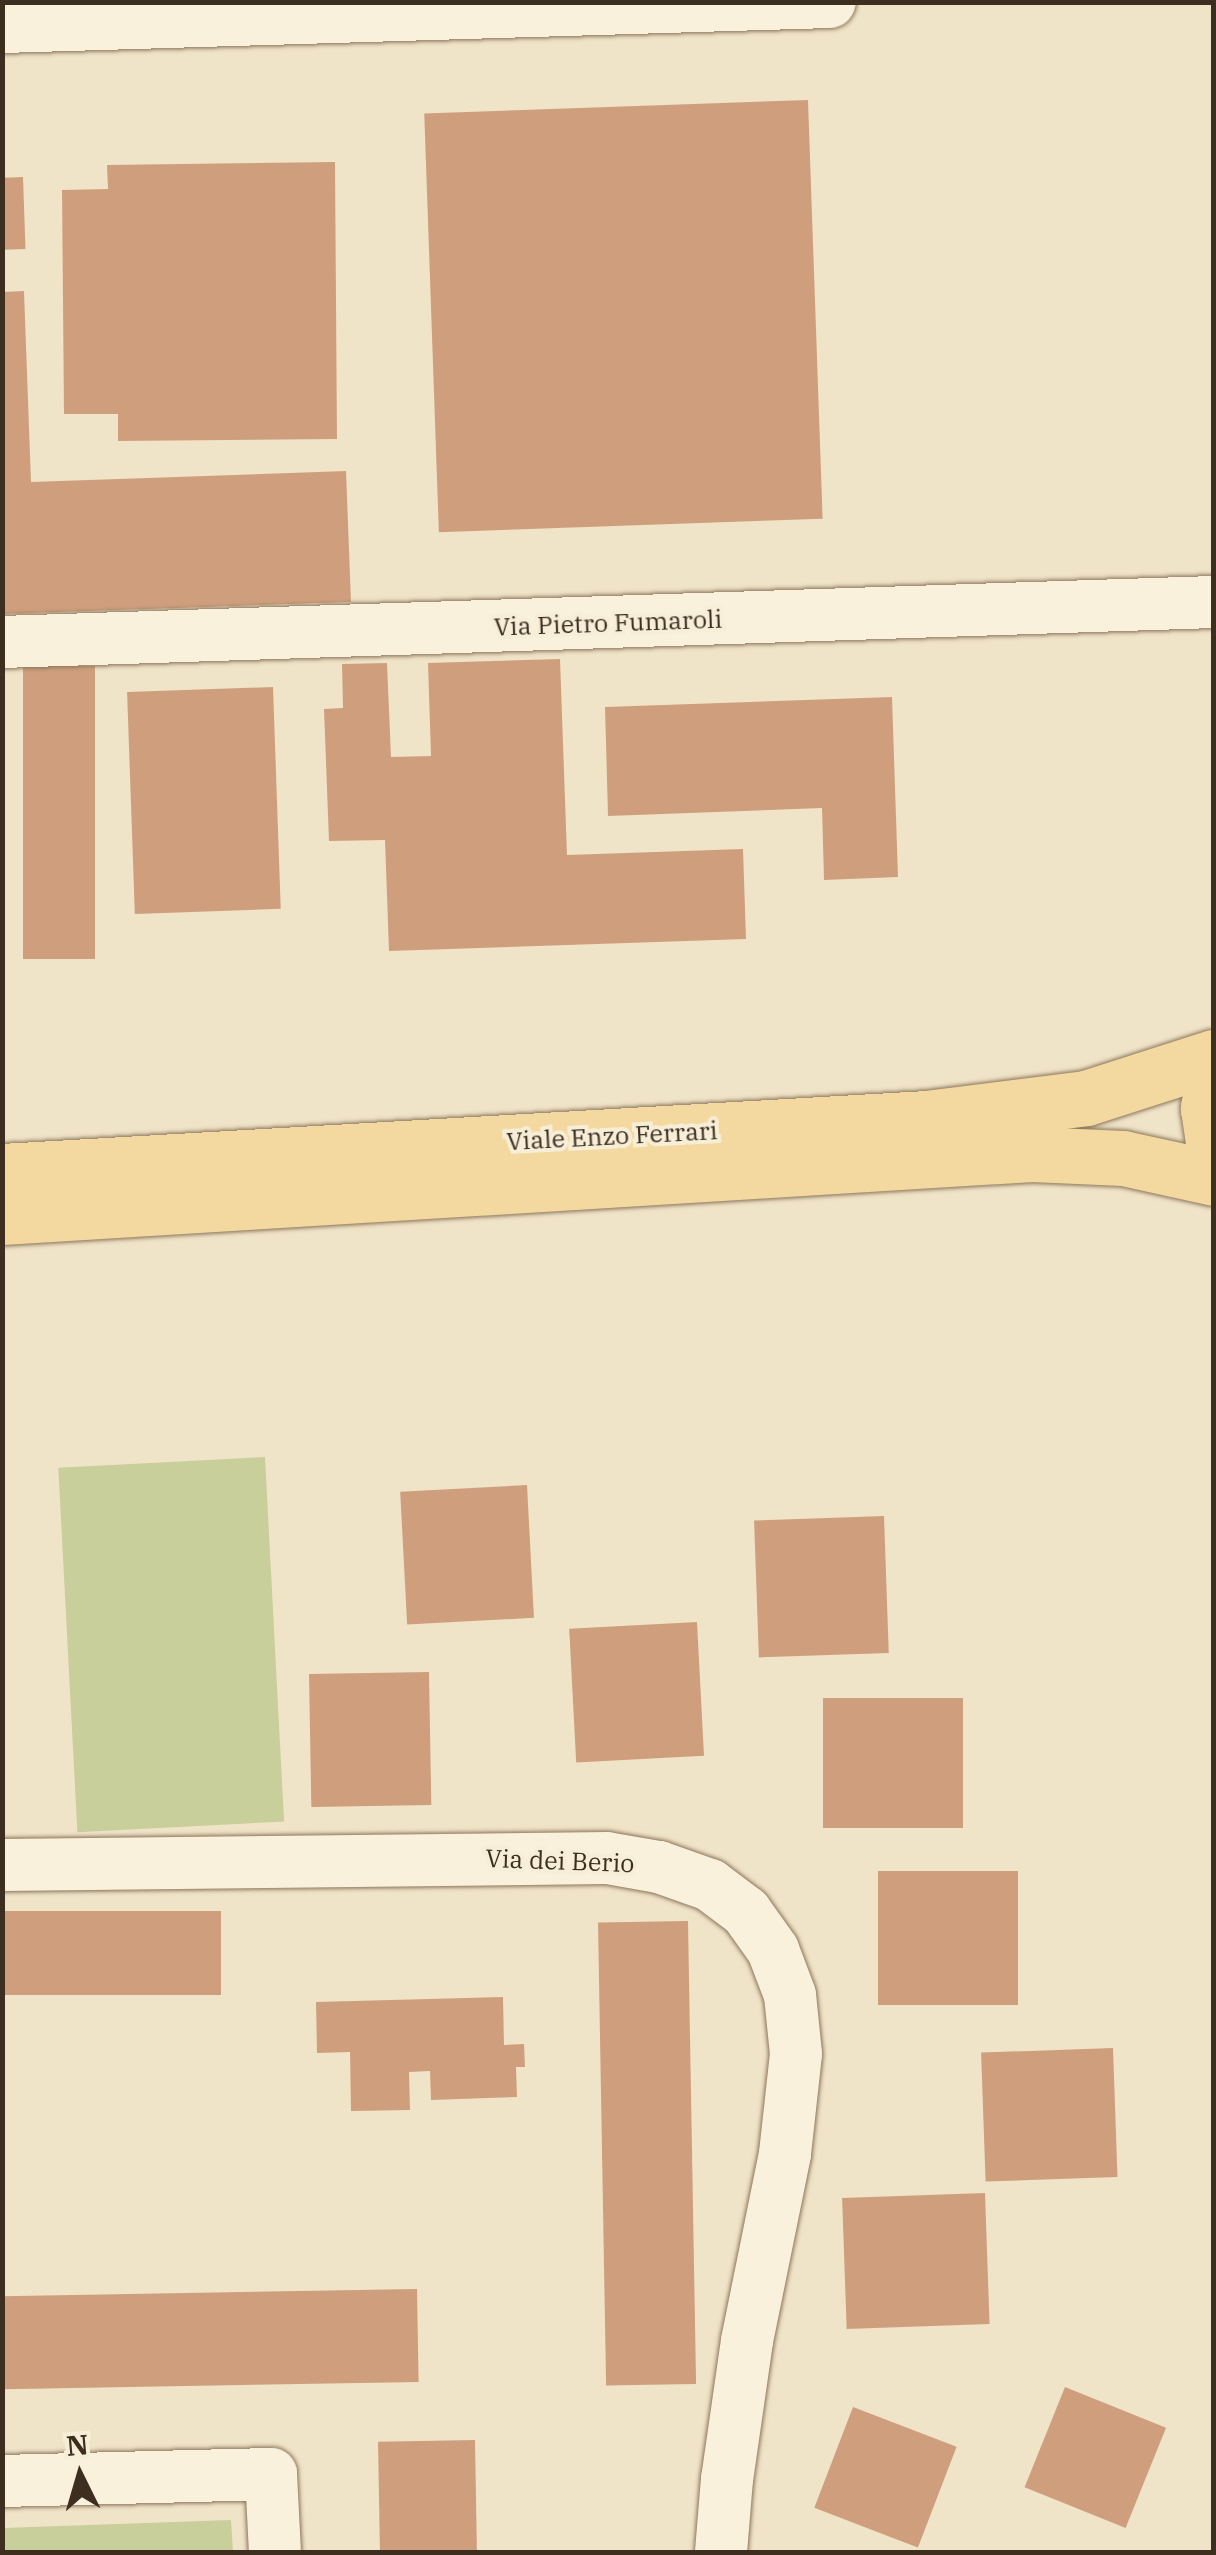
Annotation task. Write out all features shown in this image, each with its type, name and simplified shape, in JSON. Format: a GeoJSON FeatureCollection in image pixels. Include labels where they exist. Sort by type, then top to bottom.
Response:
{"type":"FeatureCollection","features":[{"type":"Feature","properties":{"kind":"main road","name":"Viale Enzo Ferrari"},"geometry":{"type":"LineString","coordinates":[[2,1170],[926,1118],[1086,1098],[1214,1058]]}},
{"type":"Feature","properties":{"kind":"main road"},"geometry":{"type":"LineString","coordinates":[[1214,1076],[1208,1108],[1214,1149]]}},
{"type":"Feature","properties":{"kind":"main road","name":"Viale Enzo Ferrari"},"geometry":{"type":"LineString","coordinates":[[2,1218],[1032,1154],[1123,1158],[1214,1178]]}},
{"type":"Feature","properties":{"kind":"street"},"geometry":{"type":"LineString","coordinates":[[2,27],[830,2]]}},
{"type":"Feature","properties":{"kind":"street","name":"Via Pietro Fumaroli"},"geometry":{"type":"LineString","coordinates":[[2,642],[1214,602]]}},
{"type":"Feature","properties":{"kind":"street","name":"Via dei Berio"},"geometry":{"type":"LineString","coordinates":[[2,1865],[607,1858],[659,1866],[710,1885],[746,1912],[773,1950],[790,1996],[796,2054],[785,2154],[738,2400],[721,2552]]}},
{"type":"Feature","properties":{"kind":"street"},"geometry":{"type":"LineString","coordinates":[[2,2481],[272,2474],[275,2552]]}},
{"type":"Feature","properties":{"kind":"green space"},"geometry":{"type":"Polygon","coordinates":[[[265,1457],[284,1821],[77,1832],[58,1468],[265,1457]]]}},
{"type":"Feature","properties":{"kind":"green space"},"geometry":{"type":"Polygon","coordinates":[[[231,2520],[233,2552],[3,2552],[3,2528],[231,2520]]]}},
{"type":"Feature","properties":{"kind":"building"},"geometry":{"type":"Polygon","coordinates":[[[808,100],[823,519],[439,532],[424,113],[808,100]]]}},
{"type":"Feature","properties":{"kind":"building"},"geometry":{"type":"Polygon","coordinates":[[[335,162],[337,439],[118,441],[118,414],[64,414],[62,190],[108,189],[107,165],[335,162]]]}},
{"type":"Feature","properties":{"kind":"building"},"geometry":{"type":"Polygon","coordinates":[[[23,177],[26,249],[5,250],[2,178],[23,177]]]}},
{"type":"Feature","properties":{"kind":"building"},"geometry":{"type":"Polygon","coordinates":[[[24,291],[31,482],[346,471],[351,602],[2,614],[2,292],[24,291]]]}},
{"type":"Feature","properties":{"kind":"building"},"geometry":{"type":"Polygon","coordinates":[[[560,659],[567,855],[743,849],[746,939],[389,951],[385,840],[329,841],[324,709],[343,708],[342,664],[387,663],[391,757],[431,756],[428,663],[560,659]]]}},
{"type":"Feature","properties":{"kind":"building"},"geometry":{"type":"Polygon","coordinates":[[[23,666],[95,666],[95,959],[23,959],[23,666]]]}},
{"type":"Feature","properties":{"kind":"building"},"geometry":{"type":"Polygon","coordinates":[[[273,687],[281,909],[135,914],[127,692],[273,687]]]}},
{"type":"Feature","properties":{"kind":"building"},"geometry":{"type":"Polygon","coordinates":[[[892,697],[898,877],[824,880],[822,808],[608,816],[605,707],[892,697]]]}},
{"type":"Feature","properties":{"kind":"building"},"geometry":{"type":"Polygon","coordinates":[[[527,1485],[534,1618],[407,1624],[400,1492],[527,1485]]]}},
{"type":"Feature","properties":{"kind":"building"},"geometry":{"type":"Polygon","coordinates":[[[884,1516],[889,1653],[759,1657],[754,1521],[884,1516]]]}},
{"type":"Feature","properties":{"kind":"building"},"geometry":{"type":"Polygon","coordinates":[[[697,1622],[704,1756],[576,1763],[569,1629],[697,1622]]]}},
{"type":"Feature","properties":{"kind":"building"},"geometry":{"type":"Polygon","coordinates":[[[429,1672],[431,1805],[311,1807],[309,1674],[429,1672]]]}},
{"type":"Feature","properties":{"kind":"building"},"geometry":{"type":"Polygon","coordinates":[[[823,1698],[963,1698],[963,1828],[823,1828],[823,1698]]]}},
{"type":"Feature","properties":{"kind":"building"},"geometry":{"type":"Polygon","coordinates":[[[878,1871],[1018,1871],[1018,2005],[878,2005],[878,1871]]]}},
{"type":"Feature","properties":{"kind":"building"},"geometry":{"type":"Polygon","coordinates":[[[2,1911],[221,1911],[221,1995],[2,1995],[2,1911]]]}},
{"type":"Feature","properties":{"kind":"building"},"geometry":{"type":"Polygon","coordinates":[[[688,1921],[696,2384],[606,2386],[598,1923],[688,1921]]]}},
{"type":"Feature","properties":{"kind":"building"},"geometry":{"type":"Polygon","coordinates":[[[503,1997],[504,2045],[524,2044],[525,2067],[516,2067],[517,2097],[431,2100],[430,2071],[409,2072],[410,2110],[351,2111],[350,2052],[317,2053],[316,2002],[503,1997]]]}},
{"type":"Feature","properties":{"kind":"building"},"geometry":{"type":"Polygon","coordinates":[[[1113,2048],[1118,2177],[986,2182],[981,2053],[1113,2048]]]}},
{"type":"Feature","properties":{"kind":"building"},"geometry":{"type":"Polygon","coordinates":[[[985,2193],[990,2324],[847,2329],[842,2198],[985,2193]]]}},
{"type":"Feature","properties":{"kind":"building"},"geometry":{"type":"Polygon","coordinates":[[[417,2289],[419,2382],[4,2389],[2,2296],[417,2289]]]}},
{"type":"Feature","properties":{"kind":"building"},"geometry":{"type":"Polygon","coordinates":[[[1065,2387],[1166,2428],[1126,2528],[1025,2487],[1065,2387]]]}},
{"type":"Feature","properties":{"kind":"building"},"geometry":{"type":"Polygon","coordinates":[[[853,2407],[957,2447],[918,2548],[814,2508],[853,2407]]]}},
{"type":"Feature","properties":{"kind":"building"},"geometry":{"type":"Polygon","coordinates":[[[475,2440],[477,2552],[380,2552],[378,2442],[475,2440]]]}}]}
